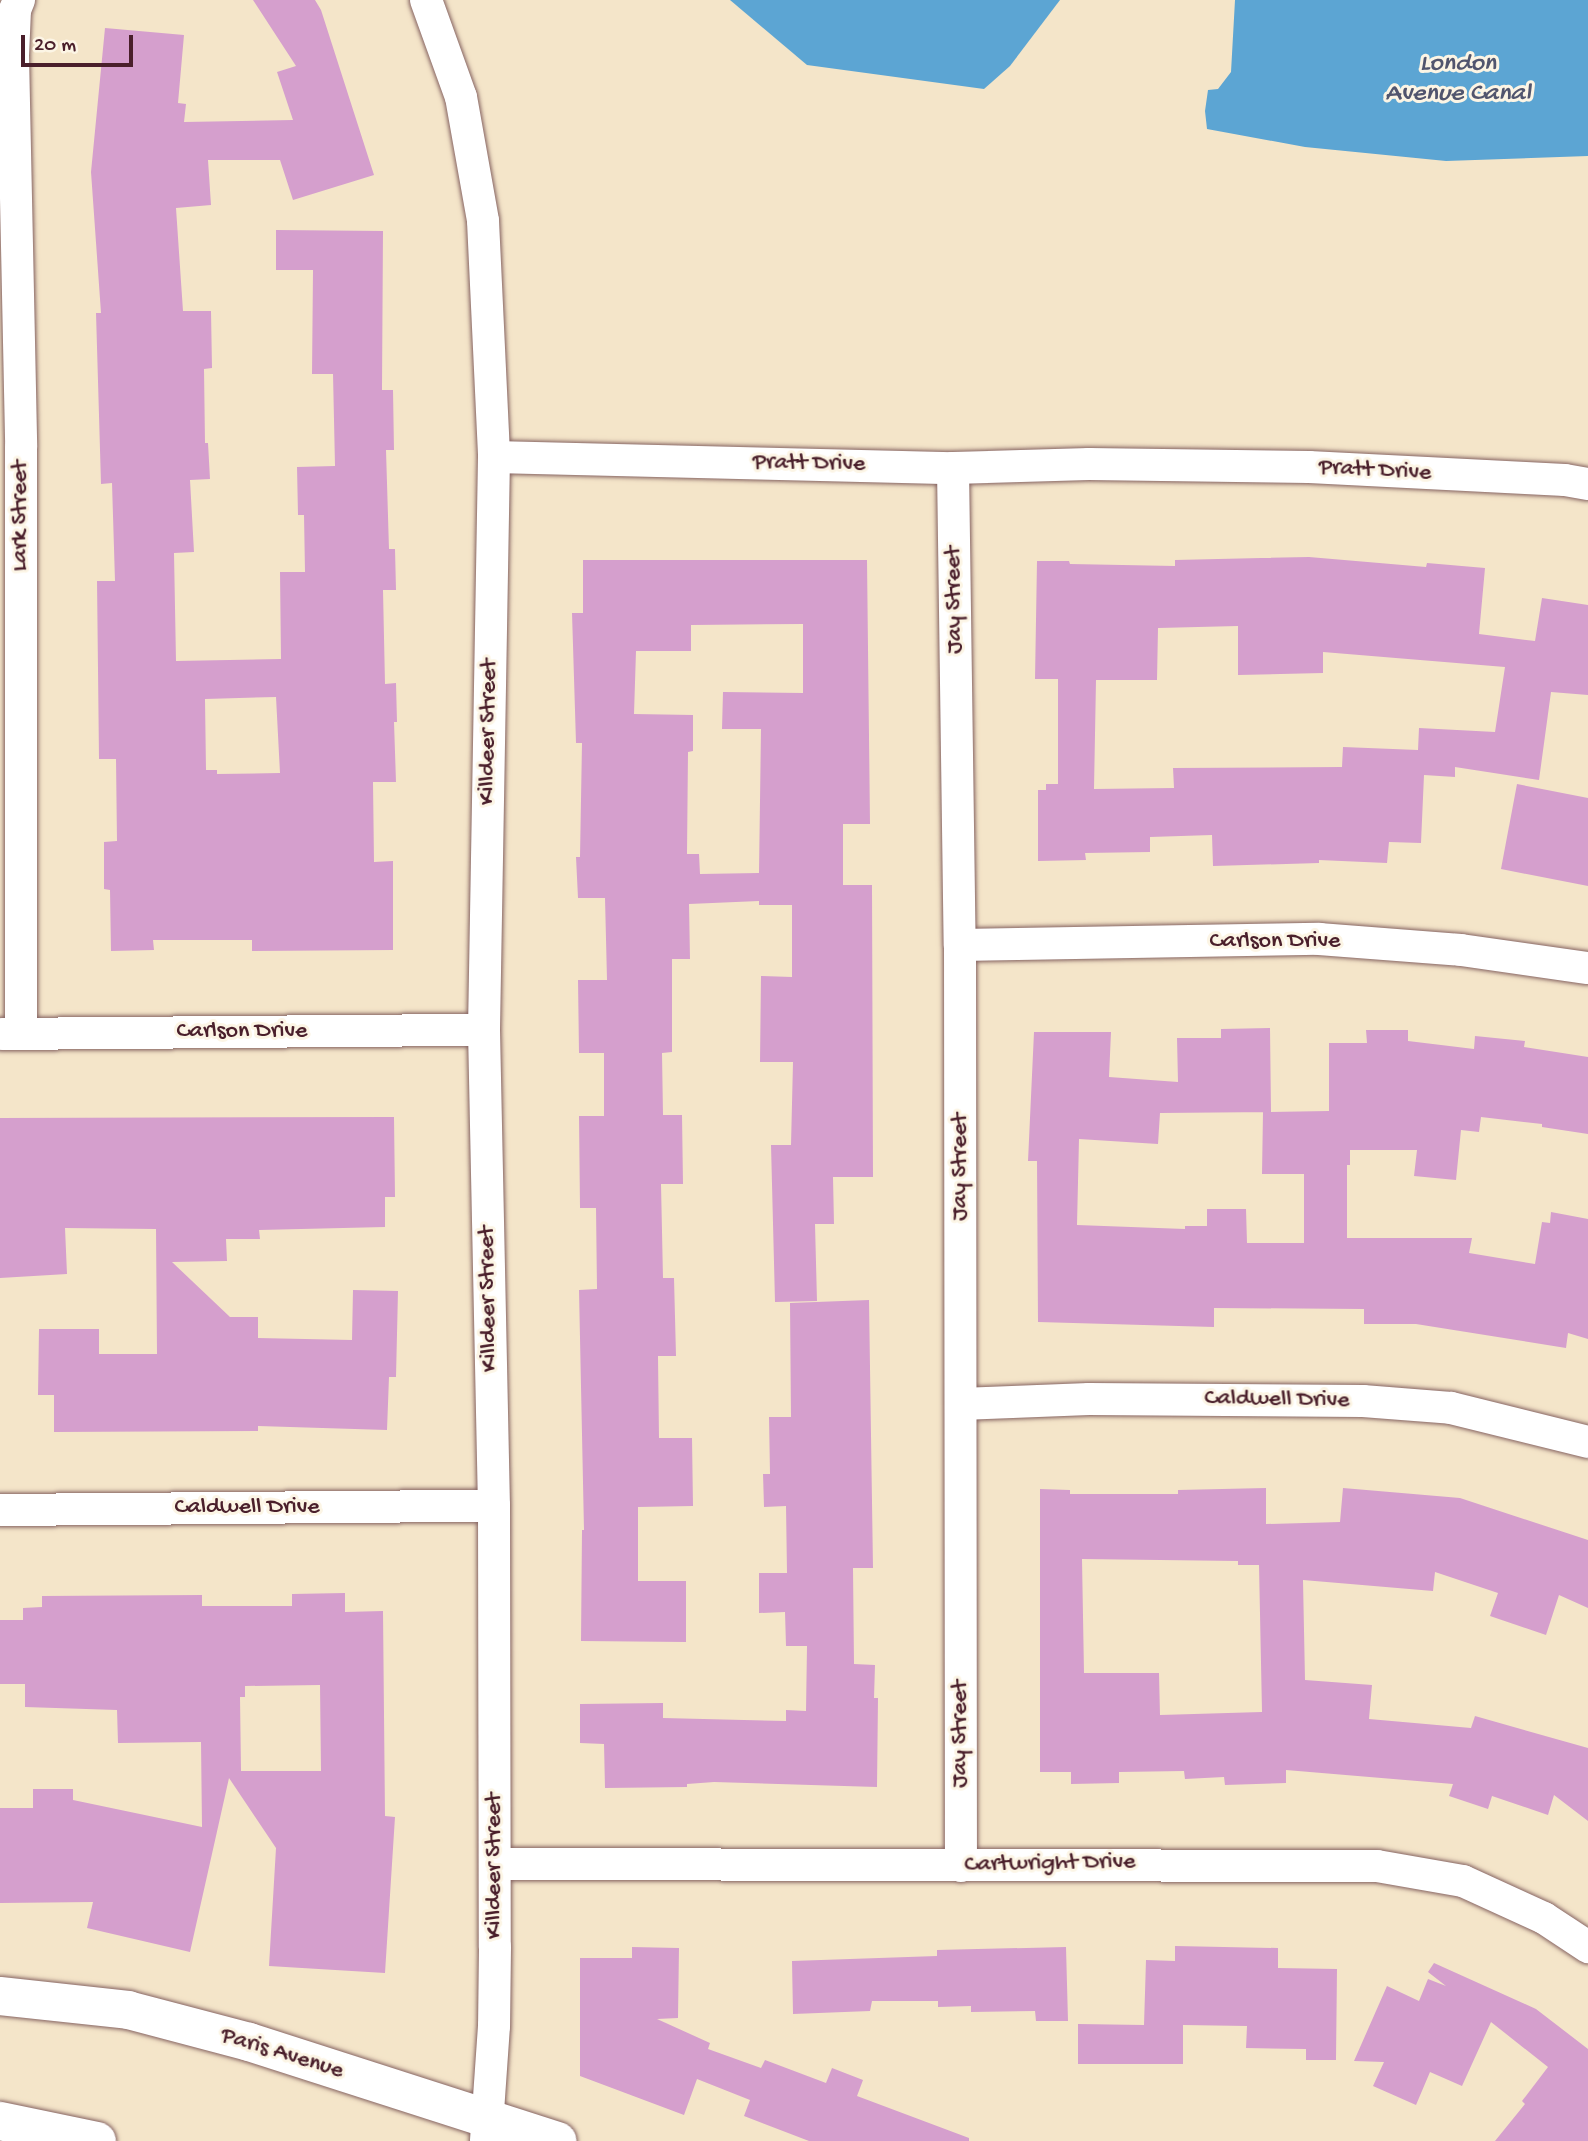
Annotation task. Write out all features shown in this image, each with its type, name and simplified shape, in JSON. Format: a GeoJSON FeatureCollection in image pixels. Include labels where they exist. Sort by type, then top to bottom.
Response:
{"type":"FeatureCollection","features":[{"type":"Feature","properties":{"kind":"street","name":"Lark Street"},"geometry":{"type":"LineString","coordinates":[[11,1034],[21,447],[13,55],[15,10],[19,0]]}},
{"type":"Feature","properties":{"kind":"street"},"geometry":{"type":"LineString","coordinates":[[426,0],[461,97],[483,220],[494,457]]}},
{"type":"Feature","properties":{"kind":"street","name":"Pratt Drive"},"geometry":{"type":"LineString","coordinates":[[494,457],[953,468],[1089,464],[1309,467],[1565,480],[1588,484]]}},
{"type":"Feature","properties":{"kind":"street","name":"Killdeer Street"},"geometry":{"type":"LineString","coordinates":[[487,2131],[494,2026],[495,1864],[494,1506],[484,1030],[494,457]]}},
{"type":"Feature","properties":{"kind":"street","name":"Jay Street"},"geometry":{"type":"LineString","coordinates":[[953,468],[960,945],[961,1866]]}},
{"type":"Feature","properties":{"kind":"street","name":"Carlson Drive"},"geometry":{"type":"LineString","coordinates":[[960,945],[1319,939],[1461,950],[1588,968]]}},
{"type":"Feature","properties":{"kind":"street","name":"Carlson Drive"},"geometry":{"type":"LineString","coordinates":[[11,1034],[484,1030]]}},
{"type":"Feature","properties":{"kind":"street","name":"Caldwell Drive"},"geometry":{"type":"LineString","coordinates":[[961,1404],[1127,1399],[1363,1401],[1451,1408],[1588,1442]]}},
{"type":"Feature","properties":{"kind":"street","name":"Caldwell Drive"},"geometry":{"type":"LineString","coordinates":[[0,1510],[494,1506]]}},
{"type":"Feature","properties":{"kind":"street","name":"Cartwright Drive"},"geometry":{"type":"LineString","coordinates":[[495,1864],[961,1866],[1119,1863],[1377,1866],[1463,1881],[1544,1918],[1588,1947]]}},
{"type":"Feature","properties":{"kind":"street","name":"Paris Avenue"},"geometry":{"type":"LineString","coordinates":[[0,1996],[128,2010],[249,2042],[487,2131],[558,2141]]}},
{"type":"Feature","properties":{"kind":"street"},"geometry":{"type":"LineString","coordinates":[[0,2121],[97,2141]]}},
{"type":"Feature","properties":{"kind":"water"},"geometry":{"type":"Polygon","coordinates":[[[730,0],[1060,0],[1010,66],[984,89],[807,65],[730,0]]]}},
{"type":"Feature","properties":{"kind":"water","name":"London Avenue Canal"},"geometry":{"type":"Polygon","coordinates":[[[1235,0],[1588,0],[1588,156],[1446,161],[1305,147],[1207,129],[1205,111],[1208,90],[1218,89],[1231,72],[1235,0]]]}},
{"type":"Feature","properties":{"kind":"building"},"geometry":{"type":"Polygon","coordinates":[[[253,0],[315,0],[321,10],[374,175],[293,200],[280,160],[208,160],[211,205],[176,208],[183,311],[211,311],[212,368],[204,369],[205,443],[208,443],[210,479],[190,480],[194,552],[174,553],[176,661],[281,659],[280,572],[305,572],[304,515],[298,515],[297,467],[335,466],[333,374],[312,374],[313,270],[276,270],[276,230],[383,231],[382,390],[393,390],[394,450],[386,450],[389,549],[395,549],[396,590],[383,590],[385,684],[396,683],[397,722],[394,722],[396,782],[373,782],[374,862],[393,861],[393,950],[252,951],[252,940],[153,940],[154,950],[111,951],[110,890],[104,889],[104,842],[117,841],[116,759],[99,759],[97,581],[115,581],[112,483],[101,484],[96,313],[101,313],[91,172],[105,28],[184,35],[178,103],[186,104],[184,122],[293,120],[277,72],[296,66],[253,0]],[[276,697],[205,699],[206,770],[217,770],[217,774],[280,773],[276,697]]]}},
{"type":"Feature","properties":{"kind":"building"},"geometry":{"type":"Polygon","coordinates":[[[1309,557],[1426,567],[1427,563],[1485,568],[1479,634],[1535,641],[1542,598],[1588,605],[1588,695],[1551,692],[1539,780],[1455,767],[1455,777],[1424,775],[1421,843],[1389,842],[1387,863],[1319,860],[1319,863],[1213,866],[1212,835],[1150,837],[1150,852],[1085,853],[1086,860],[1038,861],[1038,790],[1046,790],[1046,784],[1058,784],[1058,679],[1035,679],[1037,561],[1175,566],[1175,560],[1309,557]],[[1238,626],[1158,628],[1157,680],[1096,680],[1094,789],[1174,788],[1173,768],[1342,767],[1343,747],[1418,750],[1419,728],[1495,732],[1505,667],[1323,652],[1323,673],[1238,675],[1238,626]]]}},
{"type":"Feature","properties":{"kind":"building"},"geometry":{"type":"Polygon","coordinates":[[[583,560],[867,560],[870,824],[843,824],[843,885],[872,885],[873,1177],[833,1177],[834,1224],[815,1224],[817,1301],[775,1302],[771,1145],[791,1145],[793,1062],[760,1062],[761,976],[792,977],[792,905],[759,905],[759,901],[689,904],[690,959],[672,959],[672,1052],[662,1053],[663,1115],[682,1115],[683,1184],[661,1184],[663,1278],[674,1278],[676,1356],[658,1356],[659,1438],[692,1438],[693,1506],[638,1507],[638,1581],[686,1581],[686,1642],[581,1641],[584,1530],[579,1290],[597,1289],[596,1208],[580,1208],[579,1116],[604,1116],[604,1053],[579,1053],[578,980],[607,980],[605,898],[578,898],[576,857],[580,857],[582,743],[576,743],[572,613],[583,613],[583,560]],[[803,624],[691,625],[691,651],[636,651],[634,714],[693,715],[693,751],[688,752],[687,854],[699,854],[700,874],[759,873],[761,729],[722,729],[723,692],[803,693],[803,624]]]}},
{"type":"Feature","properties":{"kind":"building"},"geometry":{"type":"Polygon","coordinates":[[[1517,784],[1588,798],[1588,886],[1501,869],[1517,784]]]}},
{"type":"Feature","properties":{"kind":"building"},"geometry":{"type":"Polygon","coordinates":[[[1270,1028],[1271,1112],[1329,1111],[1329,1043],[1367,1043],[1366,1030],[1408,1030],[1408,1041],[1474,1049],[1475,1036],[1525,1041],[1524,1047],[1588,1057],[1588,1134],[1542,1127],[1542,1124],[1481,1117],[1479,1132],[1461,1130],[1456,1180],[1414,1176],[1417,1150],[1350,1150],[1350,1165],[1347,1165],[1347,1238],[1472,1238],[1469,1253],[1535,1264],[1542,1222],[1550,1223],[1551,1212],[1588,1219],[1588,1339],[1568,1333],[1566,1348],[1416,1324],[1364,1324],[1364,1309],[1214,1308],[1214,1327],[1038,1322],[1037,1161],[1028,1161],[1034,1032],[1111,1032],[1109,1077],[1178,1082],[1177,1038],[1221,1038],[1221,1029],[1270,1028]],[[1263,1112],[1160,1113],[1158,1144],[1079,1139],[1077,1225],[1185,1229],[1185,1226],[1207,1226],[1207,1209],[1246,1209],[1247,1243],[1304,1243],[1304,1174],[1262,1174],[1263,1112]]]}},
{"type":"Feature","properties":{"kind":"building"},"geometry":{"type":"Polygon","coordinates":[[[394,1117],[395,1197],[385,1197],[385,1227],[259,1230],[260,1239],[226,1239],[227,1261],[172,1262],[230,1317],[258,1317],[258,1338],[352,1340],[353,1290],[398,1291],[396,1377],[389,1377],[387,1430],[258,1426],[258,1431],[54,1432],[54,1395],[38,1395],[39,1329],[99,1329],[99,1354],[157,1354],[156,1229],[65,1228],[67,1274],[0,1278],[0,1118],[394,1117]]]}},
{"type":"Feature","properties":{"kind":"building"},"geometry":{"type":"Polygon","coordinates":[[[869,1300],[873,1568],[853,1568],[854,1664],[875,1665],[874,1698],[878,1698],[877,1787],[714,1782],[687,1784],[687,1787],[605,1788],[604,1744],[580,1743],[580,1704],[663,1703],[663,1718],[786,1721],[786,1710],[806,1711],[807,1646],[786,1646],[785,1612],[759,1613],[759,1573],[787,1573],[786,1506],[764,1507],[763,1474],[770,1474],[769,1417],[791,1417],[790,1303],[869,1300]]]}},
{"type":"Feature","properties":{"kind":"building"},"geometry":{"type":"Polygon","coordinates":[[[1266,1488],[1266,1524],[1340,1522],[1343,1488],[1460,1498],[1588,1540],[1588,1608],[1559,1595],[1546,1635],[1490,1616],[1498,1593],[1435,1572],[1433,1591],[1303,1580],[1305,1680],[1372,1685],[1369,1719],[1471,1728],[1475,1716],[1588,1748],[1588,1821],[1554,1795],[1548,1815],[1492,1796],[1488,1809],[1449,1796],[1453,1784],[1286,1770],[1286,1783],[1225,1785],[1224,1777],[1185,1779],[1184,1771],[1119,1772],[1119,1783],[1071,1784],[1071,1772],[1040,1772],[1040,1489],[1070,1490],[1070,1494],[1178,1494],[1178,1490],[1266,1488]],[[1082,1559],[1084,1673],[1159,1673],[1160,1715],[1262,1712],[1259,1565],[1238,1565],[1238,1561],[1082,1559]]]}},
{"type":"Feature","properties":{"kind":"building"},"geometry":{"type":"Polygon","coordinates":[[[345,1593],[345,1612],[383,1611],[385,1816],[395,1817],[385,1973],[269,1966],[276,1848],[229,1778],[190,1952],[87,1928],[93,1902],[0,1903],[0,1808],[33,1808],[33,1789],[73,1789],[73,1800],[202,1827],[201,1742],[118,1743],[117,1710],[25,1707],[25,1684],[0,1684],[0,1620],[23,1620],[23,1608],[42,1607],[42,1596],[202,1595],[202,1606],[292,1606],[292,1594],[345,1593]],[[320,1685],[245,1686],[245,1697],[240,1697],[241,1771],[321,1771],[320,1685]]]}},
{"type":"Feature","properties":{"kind":"building"},"geometry":{"type":"Polygon","coordinates":[[[1175,1946],[1278,1948],[1278,1968],[1337,1969],[1336,2060],[1306,2060],[1306,2049],[1246,2048],[1247,2026],[1183,2025],[1183,2064],[1078,2064],[1078,2024],[1144,2025],[1146,1960],[1175,1961],[1175,1946]]]}},
{"type":"Feature","properties":{"kind":"building"},"geometry":{"type":"Polygon","coordinates":[[[632,1947],[679,1948],[678,2018],[657,2019],[710,2043],[708,2049],[761,2068],[765,2060],[826,2083],[832,2068],[863,2080],[857,2096],[969,2138],[969,2141],[809,2141],[744,2116],[750,2100],[697,2079],[684,2115],[580,2076],[580,1958],[632,1958],[632,1947]]]}},
{"type":"Feature","properties":{"kind":"building"},"geometry":{"type":"Polygon","coordinates":[[[1066,1947],[1068,2021],[1036,2021],[1035,2011],[971,2012],[971,2006],[938,2007],[938,2001],[872,2001],[870,2011],[793,2014],[792,1961],[937,1956],[937,1950],[1066,1947]]]}},
{"type":"Feature","properties":{"kind":"building"},"geometry":{"type":"Polygon","coordinates":[[[1434,1963],[1536,2009],[1588,2049],[1588,2141],[1495,2141],[1525,2104],[1522,2101],[1548,2067],[1491,2022],[1462,2086],[1430,2072],[1416,2105],[1373,2086],[1384,2062],[1354,2061],[1387,1986],[1419,2001],[1428,1979],[1446,1986],[1428,1972],[1434,1963]]]}}]}
